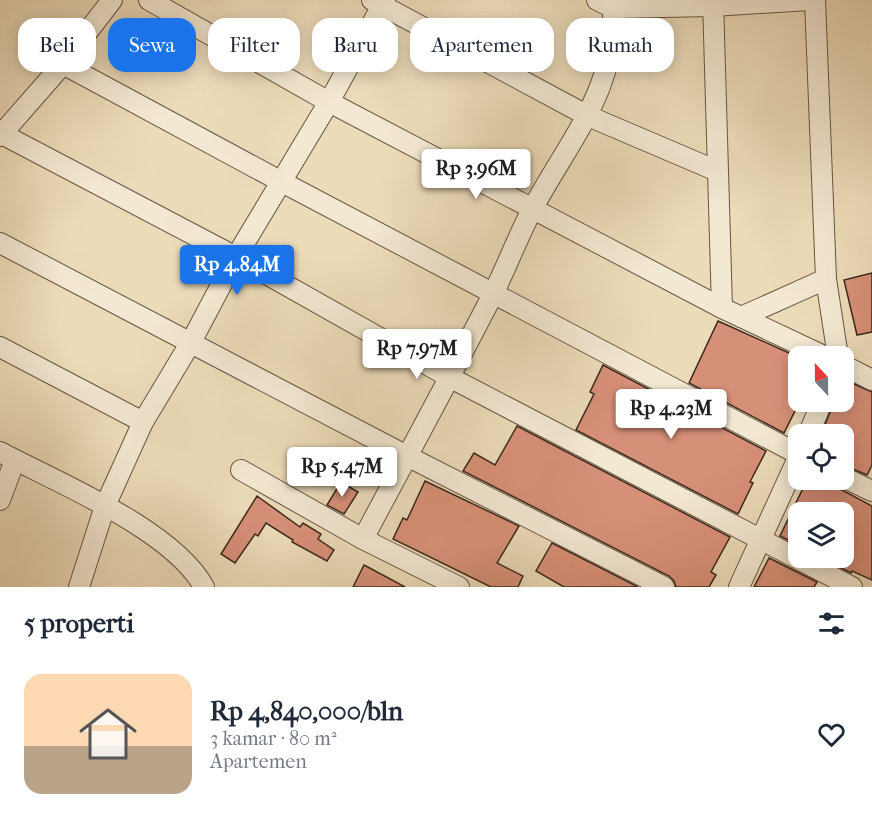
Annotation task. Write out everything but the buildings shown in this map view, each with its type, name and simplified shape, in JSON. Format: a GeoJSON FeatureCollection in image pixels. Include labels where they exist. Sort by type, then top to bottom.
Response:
{"type":"FeatureCollection","features":[{"type":"Feature","properties":{"kind":"street"},"geometry":{"type":"LineString","coordinates":[[96,21],[112,0]]}},
{"type":"Feature","properties":{"kind":"street"},"geometry":{"type":"LineString","coordinates":[[149,0],[329,102],[722,308],[803,346]]}},
{"type":"Feature","properties":{"kind":"street"},"geometry":{"type":"LineString","coordinates":[[363,539],[494,293],[533,208],[588,116],[604,80],[609,61],[608,3],[809,0]]}},
{"type":"Feature","properties":{"kind":"street"},"geometry":{"type":"LineString","coordinates":[[815,0],[826,279],[836,346]]}},
{"type":"Feature","properties":{"kind":"street"},"geometry":{"type":"LineString","coordinates":[[79,587],[105,506],[143,422],[191,342],[280,181],[329,102],[379,2],[588,116],[717,171]]}},
{"type":"Feature","properties":{"kind":"street"},"geometry":{"type":"LineString","coordinates":[[713,3],[722,308]]}},
{"type":"Feature","properties":{"kind":"street"},"geometry":{"type":"LineString","coordinates":[[56,72],[1,135],[236,257],[449,376],[852,587]]}},
{"type":"Feature","properties":{"kind":"street"},"geometry":{"type":"LineString","coordinates":[[78,72],[788,451]]}},
{"type":"Feature","properties":{"kind":"street"},"geometry":{"type":"LineString","coordinates":[[0,243],[407,456],[664,587]]}},
{"type":"Feature","properties":{"kind":"street"},"geometry":{"type":"LineString","coordinates":[[741,317],[826,279]]}},
{"type":"Feature","properties":{"kind":"street"},"geometry":{"type":"LineString","coordinates":[[0,347],[143,422]]}},
{"type":"Feature","properties":{"kind":"street"},"geometry":{"type":"LineString","coordinates":[[854,371],[872,380]]}},
{"type":"Feature","properties":{"kind":"street"},"geometry":{"type":"LineString","coordinates":[[0,500],[7,456],[105,506],[173,550],[198,576],[204,587]]}},
{"type":"Feature","properties":{"kind":"street"},"geometry":{"type":"LineString","coordinates":[[241,470],[363,539],[459,587]]}},
{"type":"Feature","properties":{"kind":"street"},"geometry":{"type":"LineString","coordinates":[[739,587],[788,478]]}},
{"type":"Feature","properties":{"kind":"street"},"geometry":{"type":"LineString","coordinates":[[854,482],[872,491]]}}]}
